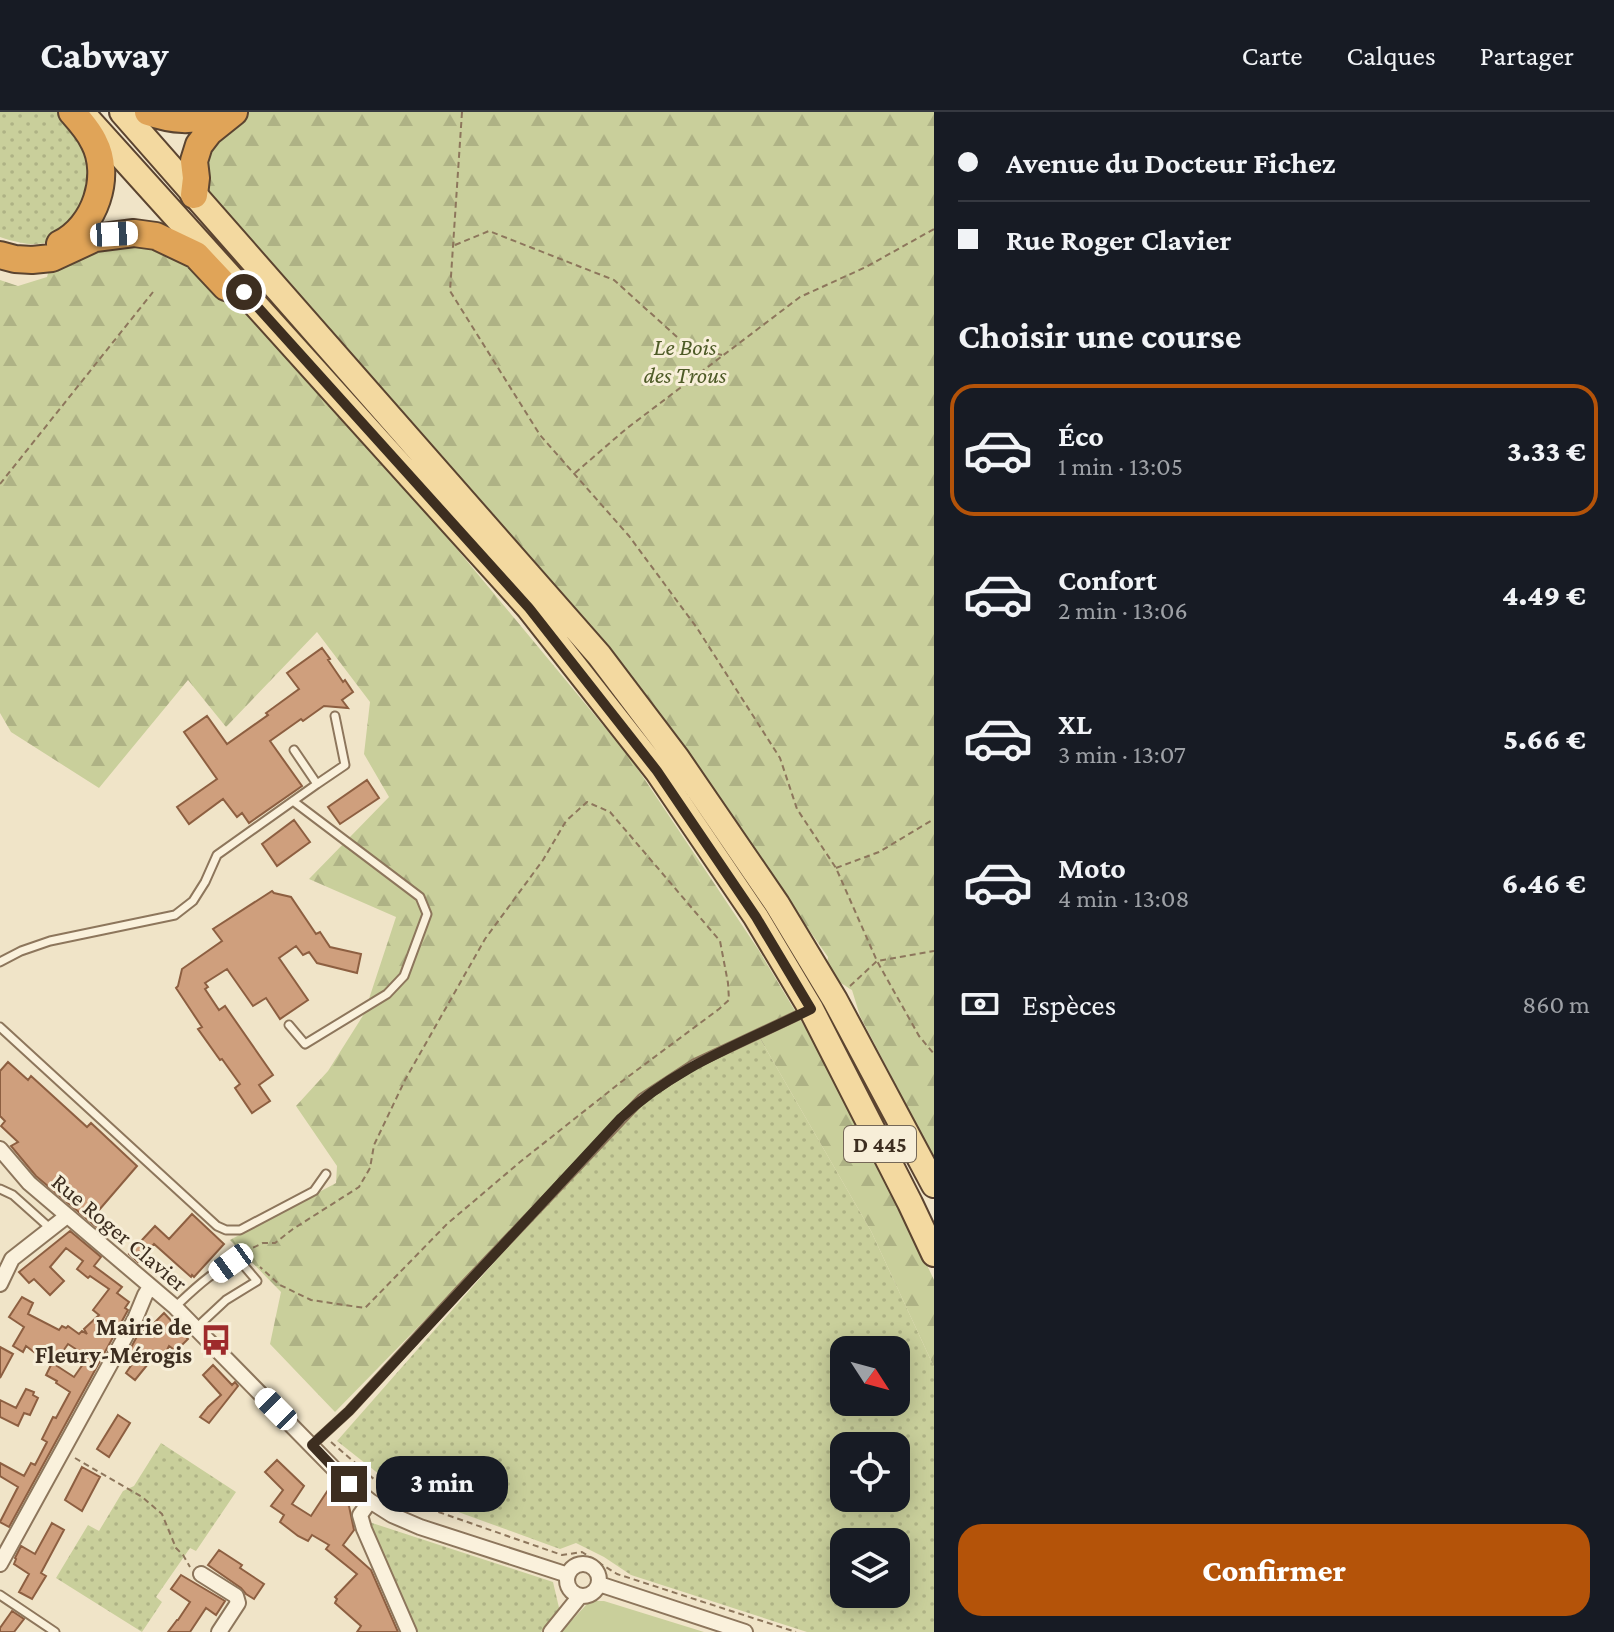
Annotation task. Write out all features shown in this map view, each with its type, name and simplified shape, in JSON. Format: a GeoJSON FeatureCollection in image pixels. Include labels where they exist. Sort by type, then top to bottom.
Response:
{"type":"FeatureCollection","features":[{"type":"Feature","properties":{"kind":"highway"},"geometry":{"type":"LineString","coordinates":[[0,244],[18,250],[53,248],[82,229],[90,216],[97,196],[101,161],[95,143],[72,112]]}},
{"type":"Feature","properties":{"kind":"highway"},"geometry":{"type":"LineString","coordinates":[[148,112],[177,120],[194,120],[217,112]]}},
{"type":"Feature","properties":{"kind":"highway"},"geometry":{"type":"LineString","coordinates":[[194,195],[194,161],[199,145],[209,132],[234,112]]}},
{"type":"Feature","properties":{"kind":"highway"},"geometry":{"type":"LineString","coordinates":[[0,255],[32,260],[52,258],[95,238],[134,233],[156,236],[196,255],[226,287],[244,292]]}},
{"type":"Feature","properties":{"kind":"main road","name":"D 445"},"geometry":{"type":"LineString","coordinates":[[82,112],[529,608],[657,771],[756,917],[811,1009],[934,1254]]}},
{"type":"Feature","properties":{"kind":"main road","name":"D 445"},"geometry":{"type":"LineString","coordinates":[[122,112],[599,655],[686,770],[777,904],[835,1000],[934,1185]]}},
{"type":"Feature","properties":{"kind":"street","name":"Rue Roger Clavier"},"geometry":{"type":"LineString","coordinates":[[0,1149],[20,1175],[175,1307],[317,1440],[349,1484],[370,1501],[420,1527],[568,1575]]}},
{"type":"Feature","properties":{"kind":"street"},"geometry":{"type":"LineString","coordinates":[[0,1284],[12,1259],[67,1216]]}},
{"type":"Feature","properties":{"kind":"street"},"geometry":{"type":"LineString","coordinates":[[0,1564],[150,1287]]}},
{"type":"Feature","properties":{"kind":"street"},"geometry":{"type":"LineString","coordinates":[[370,1501],[360,1515],[364,1529],[409,1632]]}},
{"type":"Feature","properties":{"kind":"street"},"geometry":{"type":"LineString","coordinates":[[586,1559],[600,1577],[599,1584],[590,1595],[580,1596],[568,1586],[568,1575],[586,1559]]}},
{"type":"Feature","properties":{"kind":"street"},"geometry":{"type":"LineString","coordinates":[[201,1574],[236,1596],[238,1603],[219,1632]]}},
{"type":"Feature","properties":{"kind":"street"},"geometry":{"type":"LineString","coordinates":[[599,1584],[745,1632]]}},
{"type":"Feature","properties":{"kind":"street"},"geometry":{"type":"LineString","coordinates":[[551,1632],[580,1596]]}},
{"type":"Feature","properties":{"kind":"lane"},"geometry":{"type":"LineString","coordinates":[[0,962],[21,951],[59,939],[175,915],[193,901],[217,855],[345,765],[335,716]]}},
{"type":"Feature","properties":{"kind":"lane"},"geometry":{"type":"LineString","coordinates":[[294,750],[317,784]]}},
{"type":"Feature","properties":{"kind":"lane"},"geometry":{"type":"LineString","coordinates":[[289,1025],[305,1044],[387,994],[404,976],[427,914],[420,897],[293,801]]}},
{"type":"Feature","properties":{"kind":"lane"},"geometry":{"type":"LineString","coordinates":[[317,1440],[349,1411],[642,1098],[694,1064],[811,1009]]}},
{"type":"Feature","properties":{"kind":"lane"},"geometry":{"type":"LineString","coordinates":[[0,1027],[217,1226],[240,1230],[314,1191],[326,1174]]}},
{"type":"Feature","properties":{"kind":"lane"},"geometry":{"type":"LineString","coordinates":[[0,1189],[13,1195],[51,1229]]}},
{"type":"Feature","properties":{"kind":"lane"},"geometry":{"type":"LineString","coordinates":[[175,1307],[198,1286],[231,1263],[240,1261],[257,1281],[226,1300],[196,1328]]}},
{"type":"Feature","properties":{"kind":"lane"},"geometry":{"type":"LineString","coordinates":[[0,1595],[55,1632]]}},
{"type":"Feature","properties":{"kind":"path"},"geometry":{"type":"LineString","coordinates":[[462,112],[450,291],[540,435],[629,536],[697,628],[780,758],[797,809],[836,868],[877,961],[919,1036],[934,1054]]}},
{"type":"Feature","properties":{"kind":"path"},"geometry":{"type":"LineString","coordinates":[[574,473],[626,429],[800,297],[866,267],[934,229]]}},
{"type":"Feature","properties":{"kind":"path"},"geometry":{"type":"LineString","coordinates":[[453,246],[489,231],[614,280],[687,346],[723,355]]}},
{"type":"Feature","properties":{"kind":"path"},"geometry":{"type":"LineString","coordinates":[[0,484],[153,292]]}},
{"type":"Feature","properties":{"kind":"path"},"geometry":{"type":"LineString","coordinates":[[231,1263],[239,1255],[263,1243],[275,1243],[359,1187],[370,1168],[374,1145],[405,1080],[485,939],[543,860],[566,821],[587,802],[610,812],[720,941],[729,1000],[459,1213],[365,1308],[311,1300],[280,1285],[253,1261],[239,1255]]}},
{"type":"Feature","properties":{"kind":"path"},"geometry":{"type":"LineString","coordinates":[[836,868],[879,852],[934,819]]}},
{"type":"Feature","properties":{"kind":"path"},"geometry":{"type":"LineString","coordinates":[[835,1000],[877,961],[934,951]]}},
{"type":"Feature","properties":{"kind":"path"},"geometry":{"type":"LineString","coordinates":[[317,1440],[390,1493],[407,1501],[562,1555],[582,1552],[586,1559],[617,1574],[796,1632]]}},
{"type":"Feature","properties":{"kind":"path"},"geometry":{"type":"LineString","coordinates":[[63,1450],[142,1497],[162,1514],[176,1548],[183,1555]]}},
{"type":"Feature","properties":{"kind":"green space"},"geometry":{"type":"Polygon","coordinates":[[[0,112],[58,112],[86,146],[92,195],[64,231],[46,243],[34,244],[0,237],[0,112]]]}},
{"type":"Feature","properties":{"kind":"green space","name":"Le Bois des Trous"},"geometry":{"type":"Polygon","coordinates":[[[234,112],[934,112],[934,1158],[860,1016],[852,990],[831,973],[828,957],[685,754],[487,510],[196,178],[199,145],[234,112]]]}},
{"type":"Feature","properties":{"kind":"green space"},"geometry":{"type":"Polygon","coordinates":[[[134,233],[244,292],[631,759],[758,949],[855,1111],[934,1280],[934,1367],[871,1231],[758,1035],[694,1064],[642,1098],[335,1412],[270,1344],[281,1292],[230,1240],[336,1183],[337,1166],[296,1106],[328,1071],[364,1014],[396,917],[309,879],[389,797],[364,754],[370,702],[317,632],[226,727],[188,680],[99,788],[11,732],[0,713],[0,280],[18,286],[47,277],[52,258],[134,233]]]}},
{"type":"Feature","properties":{"kind":"green space"},"geometry":{"type":"Polygon","coordinates":[[[758,1035],[871,1231],[934,1367],[934,1632],[807,1632],[631,1575],[576,1543],[560,1549],[406,1493],[337,1441],[621,1118],[664,1083],[758,1035]]]}},
{"type":"Feature","properties":{"kind":"green space"},"geometry":{"type":"Polygon","coordinates":[[[161,1443],[236,1492],[196,1551],[190,1548],[156,1597],[162,1602],[142,1632],[56,1578],[88,1525],[99,1531],[123,1491],[134,1486],[161,1443]]]}},
{"type":"Feature","properties":{"kind":"green space"},"geometry":{"type":"Polygon","coordinates":[[[366,1521],[553,1582],[560,1612],[541,1632],[416,1632],[366,1521]]]}},
{"type":"Feature","properties":{"kind":"green space"},"geometry":{"type":"Polygon","coordinates":[[[604,1601],[704,1632],[561,1632],[587,1604],[604,1601]]]}},
{"type":"Feature","properties":{"kind":"building"},"geometry":{"type":"Polygon","coordinates":[[[322,648],[343,682],[345,680],[353,692],[342,700],[348,708],[324,706],[270,741],[302,786],[249,823],[242,813],[237,817],[223,799],[189,824],[177,807],[217,779],[184,732],[207,716],[227,744],[299,689],[287,673],[322,648]]]}},
{"type":"Feature","properties":{"kind":"building"},"geometry":{"type":"Polygon","coordinates":[[[367,780],[379,798],[340,824],[328,807],[367,780]]]}},
{"type":"Feature","properties":{"kind":"building"},"geometry":{"type":"Polygon","coordinates":[[[294,820],[310,842],[277,866],[262,844],[294,820]]]}},
{"type":"Feature","properties":{"kind":"building"},"geometry":{"type":"Polygon","coordinates":[[[272,891],[291,897],[316,934],[320,932],[330,947],[361,954],[357,973],[317,963],[309,952],[303,955],[296,946],[279,958],[308,1000],[280,1019],[266,998],[253,1006],[227,969],[205,983],[208,987],[205,989],[219,1010],[225,1006],[273,1075],[259,1085],[270,1101],[252,1113],[235,1088],[240,1084],[198,1029],[202,1027],[176,988],[182,969],[222,941],[213,929],[272,891]]]}},
{"type":"Feature","properties":{"kind":"building"},"geometry":{"type":"Polygon","coordinates":[[[8,1062],[28,1080],[31,1076],[87,1127],[91,1123],[137,1166],[93,1217],[109,1231],[106,1235],[36,1176],[11,1146],[18,1142],[1,1126],[5,1121],[0,1116],[0,1071],[8,1062]]]}},
{"type":"Feature","properties":{"kind":"building"},"geometry":{"type":"Polygon","coordinates":[[[192,1214],[224,1244],[194,1277],[154,1244],[138,1262],[129,1254],[155,1226],[169,1239],[192,1214]]]}},
{"type":"Feature","properties":{"kind":"building"},"geometry":{"type":"Polygon","coordinates":[[[70,1231],[101,1257],[94,1266],[122,1287],[117,1293],[129,1302],[125,1308],[128,1310],[9,1527],[0,1522],[18,1487],[0,1476],[0,1463],[24,1476],[31,1463],[35,1465],[47,1442],[42,1439],[70,1392],[46,1375],[51,1365],[26,1346],[23,1352],[13,1346],[24,1327],[9,1317],[22,1297],[33,1303],[28,1314],[59,1330],[62,1326],[68,1326],[79,1334],[82,1331],[87,1334],[84,1329],[99,1315],[93,1310],[109,1289],[77,1269],[83,1261],[66,1248],[50,1267],[64,1281],[50,1295],[34,1279],[29,1283],[19,1272],[70,1231]],[[68,1344],[54,1364],[74,1377],[88,1357],[68,1344]]]}},
{"type":"Feature","properties":{"kind":"building"},"geometry":{"type":"Polygon","coordinates":[[[164,1313],[188,1339],[176,1351],[169,1346],[163,1358],[156,1354],[135,1380],[126,1373],[137,1357],[128,1353],[141,1329],[149,1335],[164,1313]]]}},
{"type":"Feature","properties":{"kind":"building"},"geometry":{"type":"Polygon","coordinates":[[[0,1347],[13,1354],[0,1378],[0,1347]]]}},
{"type":"Feature","properties":{"kind":"building"},"geometry":{"type":"Polygon","coordinates":[[[213,1365],[232,1385],[235,1382],[238,1386],[209,1423],[200,1417],[221,1395],[203,1375],[213,1365]]]}},
{"type":"Feature","properties":{"kind":"building"},"geometry":{"type":"Polygon","coordinates":[[[26,1389],[38,1398],[30,1415],[24,1413],[18,1426],[0,1417],[0,1400],[16,1408],[26,1389]]]}},
{"type":"Feature","properties":{"kind":"building"},"geometry":{"type":"Polygon","coordinates":[[[118,1415],[130,1423],[109,1457],[97,1449],[118,1415]]]}},
{"type":"Feature","properties":{"kind":"building"},"geometry":{"type":"Polygon","coordinates":[[[277,1460],[304,1486],[292,1504],[311,1516],[330,1487],[349,1506],[354,1530],[343,1545],[371,1570],[398,1632],[357,1632],[361,1626],[335,1603],[335,1597],[357,1574],[326,1549],[329,1545],[312,1535],[308,1541],[280,1522],[284,1515],[271,1506],[283,1490],[265,1472],[277,1460]]]}},
{"type":"Feature","properties":{"kind":"building"},"geometry":{"type":"Polygon","coordinates":[[[82,1467],[100,1477],[82,1511],[65,1500],[82,1467]]]}},
{"type":"Feature","properties":{"kind":"building"},"geometry":{"type":"Polygon","coordinates":[[[52,1523],[64,1530],[41,1573],[46,1576],[32,1599],[19,1592],[29,1574],[14,1564],[15,1558],[21,1546],[35,1554],[52,1523]]]}},
{"type":"Feature","properties":{"kind":"building"},"geometry":{"type":"Polygon","coordinates":[[[219,1550],[264,1584],[254,1599],[208,1565],[219,1550]]]}},
{"type":"Feature","properties":{"kind":"building"},"geometry":{"type":"Polygon","coordinates":[[[181,1575],[225,1601],[216,1615],[206,1608],[190,1632],[168,1632],[190,1602],[171,1589],[181,1575]]]}},
{"type":"Feature","properties":{"kind":"building"},"geometry":{"type":"Polygon","coordinates":[[[12,1611],[24,1619],[14,1632],[0,1632],[0,1628],[12,1611]]]}},
{"type":"Feature","properties":{"kind":"place","name":"Mairie de Fleury-Mérogis"},"geometry":{"type":"Point","coordinates":[216,1340]}},
{"type":"Feature","properties":{"kind":"route"},"geometry":{"type":"LineString","coordinates":[[244,292],[529,608],[657,771],[756,917],[811,1009],[694,1064],[642,1098],[621,1118],[349,1411],[312,1445],[349,1484]]}}]}
